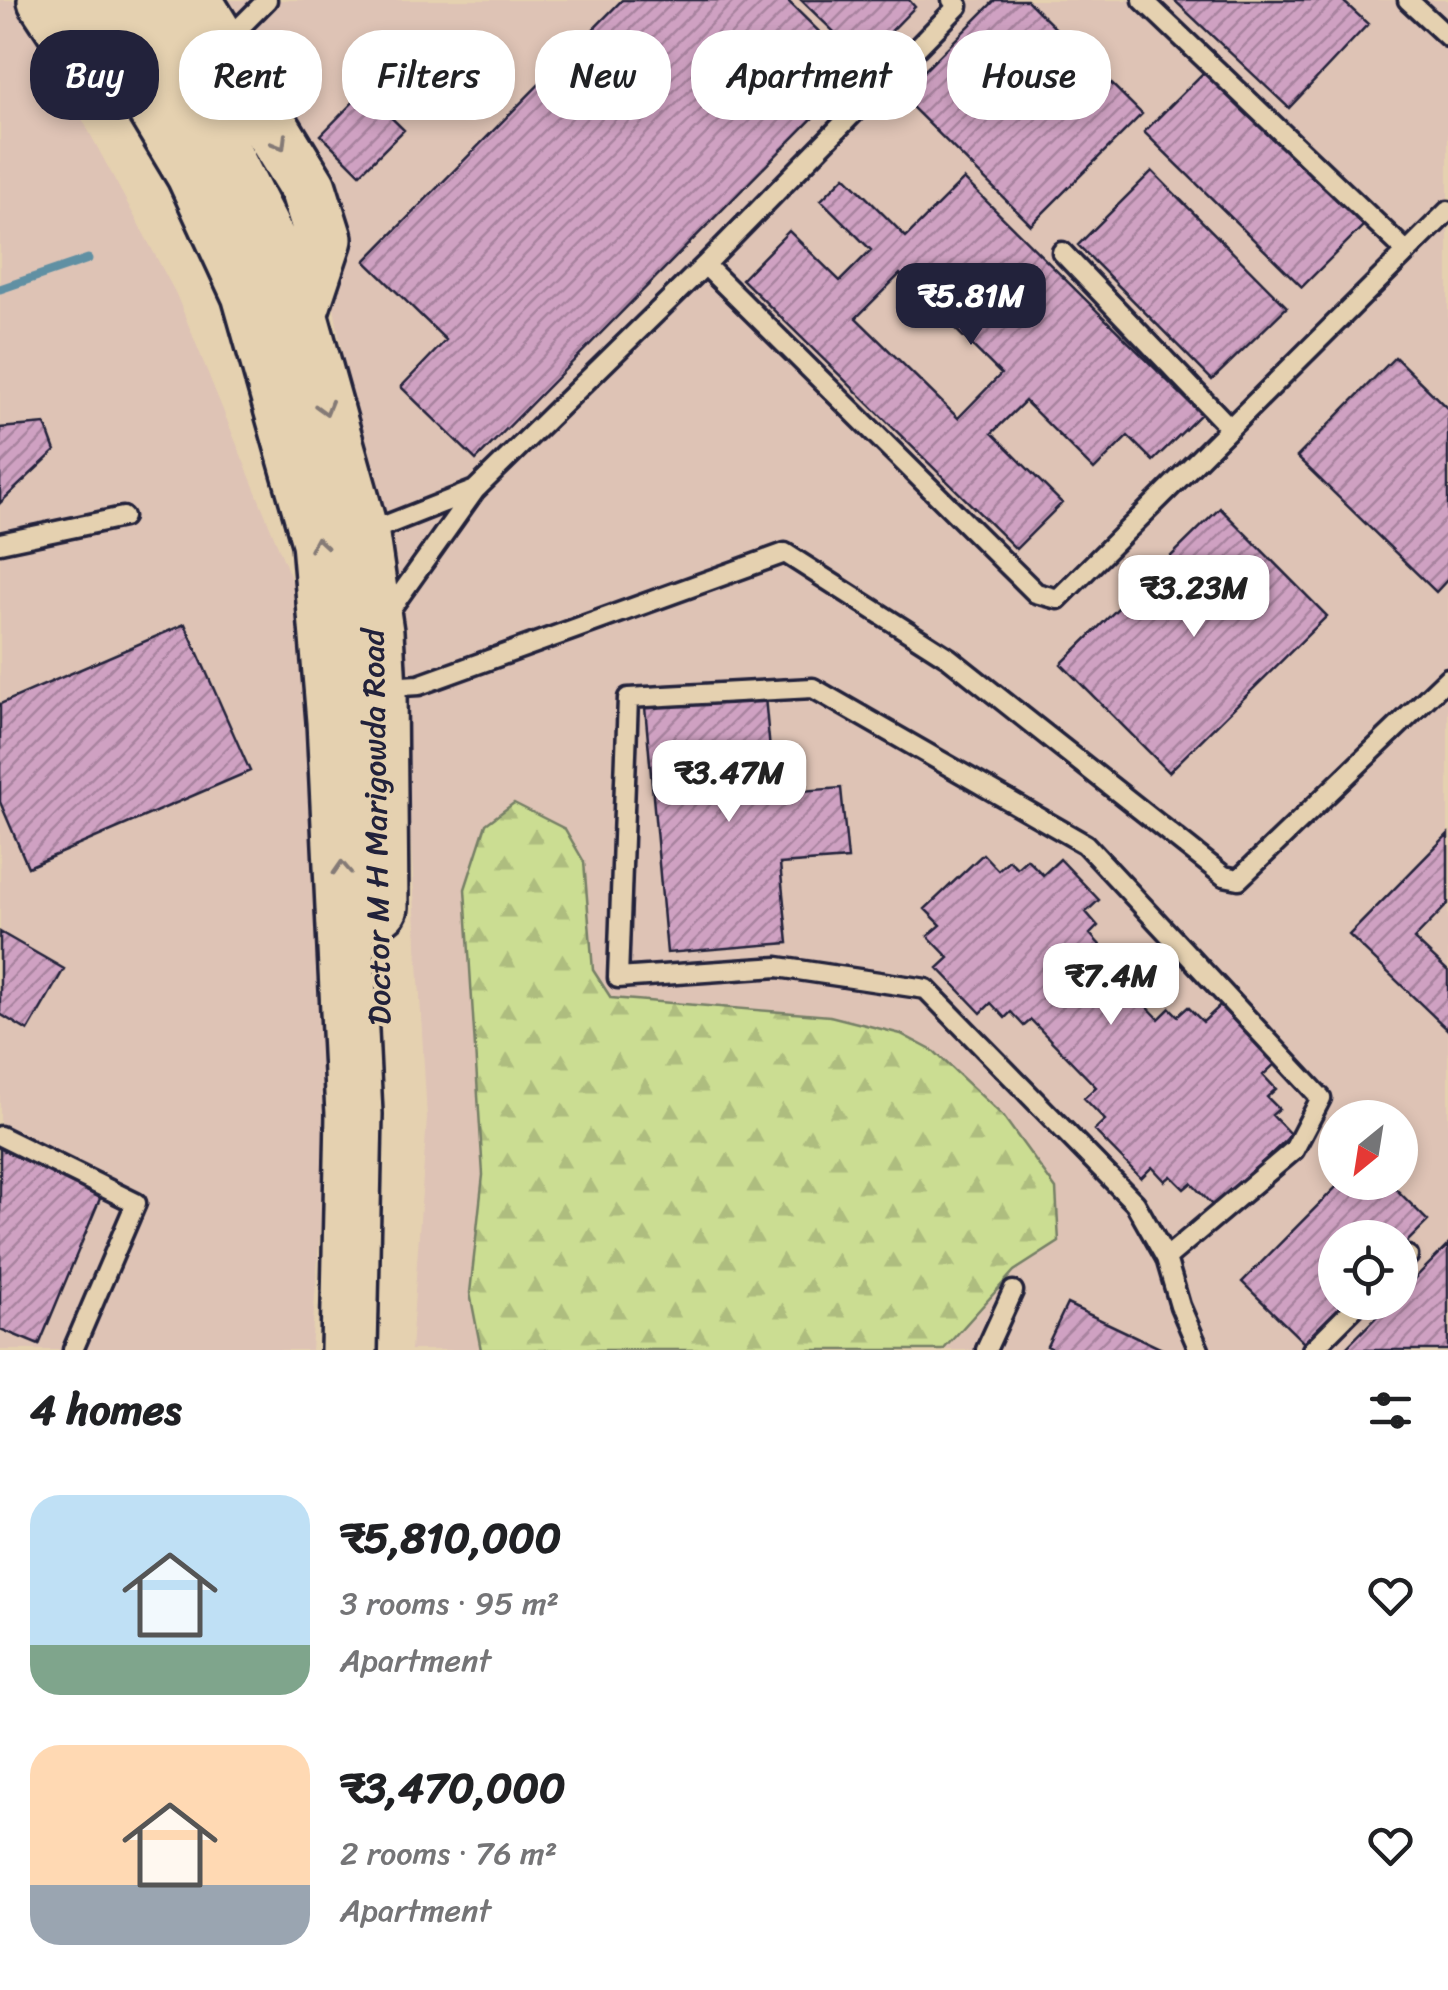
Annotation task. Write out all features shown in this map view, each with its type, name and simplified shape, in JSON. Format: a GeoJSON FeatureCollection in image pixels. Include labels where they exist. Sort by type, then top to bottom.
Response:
{"type":"FeatureCollection","features":[{"type":"Feature","properties":{"kind":"main road"},"geometry":{"type":"LineString","coordinates":[[46,0],[154,172],[219,305],[283,332]]}},
{"type":"Feature","properties":{"kind":"main road"},"geometry":{"type":"LineString","coordinates":[[90,0],[194,174],[250,294],[283,332]]}},
{"type":"Feature","properties":{"kind":"main road"},"geometry":{"type":"LineString","coordinates":[[136,0],[177,64],[274,252],[283,332]]}},
{"type":"Feature","properties":{"kind":"main road"},"geometry":{"type":"LineString","coordinates":[[192,0],[211,30]]}},
{"type":"Feature","properties":{"kind":"main road"},"geometry":{"type":"LineString","coordinates":[[266,120],[308,188],[324,239],[283,332]]}},
{"type":"Feature","properties":{"kind":"main road","name":"Doctor M H Marigowda Road"},"geometry":{"type":"LineString","coordinates":[[283,332],[361,536],[374,632],[378,690],[382,1350]]}},
{"type":"Feature","properties":{"kind":"main road","name":"Doctor M H Marigowda Road"},"geometry":{"type":"LineString","coordinates":[[283,332],[320,542],[336,721],[354,1114],[348,1350]]}},
{"type":"Feature","properties":{"kind":"lane"},"geometry":{"type":"LineString","coordinates":[[237,30],[267,0]]}},
{"type":"Feature","properties":{"kind":"lane"},"geometry":{"type":"LineString","coordinates":[[1143,0],[1406,252]]}},
{"type":"Feature","properties":{"kind":"lane"},"geometry":{"type":"LineString","coordinates":[[1408,0],[1448,38]]}},
{"type":"Feature","properties":{"kind":"lane"},"geometry":{"type":"LineString","coordinates":[[374,632],[475,490],[705,265],[958,2]]}},
{"type":"Feature","properties":{"kind":"lane"},"geometry":{"type":"LineString","coordinates":[[705,265],[1036,593],[1058,599],[1448,211]]}},
{"type":"Feature","properties":{"kind":"lane"},"geometry":{"type":"LineString","coordinates":[[1062,252],[1230,428]]}},
{"type":"Feature","properties":{"kind":"lane"},"geometry":{"type":"LineString","coordinates":[[361,536],[475,490]]}},
{"type":"Feature","properties":{"kind":"lane"},"geometry":{"type":"LineString","coordinates":[[0,543],[123,517]]}},
{"type":"Feature","properties":{"kind":"lane"},"geometry":{"type":"LineString","coordinates":[[378,690],[420,685],[786,553],[950,658],[1232,879],[1239,878],[1448,678]]}},
{"type":"Feature","properties":{"kind":"lane"},"geometry":{"type":"LineString","coordinates":[[1166,1258],[1294,1150],[1320,1098],[1085,844],[813,688],[628,698],[618,978],[778,967],[926,989],[1135,1203],[1166,1258],[1199,1350]]}},
{"type":"Feature","properties":{"kind":"lane"},"geometry":{"type":"LineString","coordinates":[[0,1136],[136,1203],[73,1350]]}},
{"type":"Feature","properties":{"kind":"lane"},"geometry":{"type":"LineString","coordinates":[[986,1350],[1013,1292]]}},
{"type":"Feature","properties":{"kind":"lane"},"geometry":{"type":"LineString","coordinates":[[1312,1350],[1342,1320]]}},
{"type":"Feature","properties":{"kind":"shaded area"},"geometry":{"type":"Polygon","coordinates":[[[0,0],[14,0],[35,30],[30,30],[30,120],[83,120],[176,294],[292,581],[334,1045],[311,1350],[0,1350],[0,0]]]}},
{"type":"Feature","properties":{"kind":"shaded area"},"geometry":{"type":"Polygon","coordinates":[[[211,0],[1448,0],[1448,1350],[411,1350],[427,1118],[402,686],[333,302],[352,232],[284,120],[322,120],[322,30],[229,30],[211,0]]]}},
{"type":"Feature","properties":{"kind":"green space"},"geometry":{"type":"Polygon","coordinates":[[[514,803],[565,829],[584,862],[593,970],[611,998],[830,1016],[901,1034],[935,1052],[1003,1116],[1056,1189],[1059,1242],[1014,1271],[943,1350],[481,1350],[470,1293],[483,1175],[465,889],[486,824],[514,803]]]}},
{"type":"Feature","properties":{"kind":"building"},"geometry":{"type":"Polygon","coordinates":[[[622,0],[787,0],[817,30],[691,30],[691,120],[811,120],[476,460],[401,387],[446,340],[365,261],[504,120],[515,120],[515,109],[535,88],[535,120],[671,120],[671,30],[592,30],[622,0]]]}},
{"type":"Feature","properties":{"kind":"building"},"geometry":{"type":"Polygon","coordinates":[[[801,0],[909,0],[915,7],[892,30],[832,30],[801,0]]]}},
{"type":"Feature","properties":{"kind":"building"},"geometry":{"type":"Polygon","coordinates":[[[995,0],[1027,0],[1057,30],[965,30],[995,0]]]}},
{"type":"Feature","properties":{"kind":"building"},"geometry":{"type":"Polygon","coordinates":[[[1174,0],[1342,0],[1368,24],[1289,108],[1174,0]]]}},
{"type":"Feature","properties":{"kind":"building"},"geometry":{"type":"Polygon","coordinates":[[[947,48],[947,120],[1111,120],[1111,83],[1142,114],[1031,225],[925,120],[927,68],[947,48]]]}},
{"type":"Feature","properties":{"kind":"building"},"geometry":{"type":"Polygon","coordinates":[[[1207,69],[1365,224],[1302,287],[1144,132],[1207,69]]]}},
{"type":"Feature","properties":{"kind":"building"},"geometry":{"type":"Polygon","coordinates":[[[342,114],[342,120],[394,120],[404,130],[360,174],[321,135],[342,114]]]}},
{"type":"Feature","properties":{"kind":"building"},"geometry":{"type":"Polygon","coordinates":[[[1152,171],[1287,307],[1212,380],[1078,245],[1152,171]]]}},
{"type":"Feature","properties":{"kind":"building"},"geometry":{"type":"Polygon","coordinates":[[[845,176],[906,237],[964,179],[1201,414],[1153,461],[1128,436],[1094,470],[1025,401],[992,433],[1062,503],[1016,549],[742,279],[789,231],[840,281],[871,250],[821,200],[845,176]],[[900,274],[856,318],[958,418],[1001,374],[900,274]]]}},
{"type":"Feature","properties":{"kind":"building"},"geometry":{"type":"Polygon","coordinates":[[[1395,357],[1448,409],[1448,579],[1436,592],[1297,457],[1395,357]]]}},
{"type":"Feature","properties":{"kind":"building"},"geometry":{"type":"Polygon","coordinates":[[[45,424],[55,451],[0,503],[0,428],[45,424]]]}},
{"type":"Feature","properties":{"kind":"building"},"geometry":{"type":"Polygon","coordinates":[[[1220,508],[1327,616],[1169,772],[1061,664],[1220,508]]]}},
{"type":"Feature","properties":{"kind":"building"},"geometry":{"type":"Polygon","coordinates":[[[185,624],[250,771],[28,867],[0,802],[0,704],[185,624]]]}},
{"type":"Feature","properties":{"kind":"building"},"geometry":{"type":"Polygon","coordinates":[[[765,697],[774,793],[841,788],[848,859],[780,864],[788,943],[667,953],[645,707],[765,697]]]}},
{"type":"Feature","properties":{"kind":"building"},"geometry":{"type":"Polygon","coordinates":[[[1448,834],[1448,904],[1414,939],[1448,971],[1448,1030],[1349,935],[1448,834]]]}},
{"type":"Feature","properties":{"kind":"building"},"geometry":{"type":"Polygon","coordinates":[[[983,854],[998,870],[1009,860],[1017,868],[1027,859],[1043,875],[1060,859],[1099,900],[1086,912],[1098,926],[1090,934],[1100,945],[1094,951],[1159,1019],[1170,1008],[1178,1016],[1188,1007],[1203,1022],[1220,1006],[1276,1063],[1263,1075],[1276,1089],[1267,1097],[1279,1109],[1272,1115],[1291,1135],[1215,1208],[1191,1183],[1184,1189],[1171,1176],[1165,1181],[1152,1167],[1141,1178],[1094,1130],[1105,1120],[1084,1098],[1096,1087],[1031,1020],[1024,1026],[1011,1012],[1005,1018],[991,1003],[981,1013],[938,968],[949,958],[928,936],[941,925],[925,909],[983,854]]]}},
{"type":"Feature","properties":{"kind":"building"},"geometry":{"type":"Polygon","coordinates":[[[0,932],[64,969],[28,1031],[0,1014],[0,932]]]}},
{"type":"Feature","properties":{"kind":"building"},"geometry":{"type":"Polygon","coordinates":[[[0,1146],[104,1189],[39,1345],[0,1329],[0,1146]]]}},
{"type":"Feature","properties":{"kind":"building"},"geometry":{"type":"Polygon","coordinates":[[[1323,1200],[1407,1200],[1428,1221],[1418,1231],[1418,1220],[1318,1220],[1318,1320],[1330,1320],[1306,1345],[1242,1282],[1323,1200]]]}},
{"type":"Feature","properties":{"kind":"building"},"geometry":{"type":"Polygon","coordinates":[[[1448,1245],[1448,1350],[1344,1350],[1373,1320],[1418,1320],[1418,1275],[1448,1245]]]}},
{"type":"Feature","properties":{"kind":"building"},"geometry":{"type":"Polygon","coordinates":[[[1067,1304],[1164,1350],[1055,1350],[1047,1346],[1067,1304]]]}},
{"type":"Feature","properties":{"kind":"waterway"},"geometry":{"type":"LineString","coordinates":[[0,289],[88,259]]}}]}
